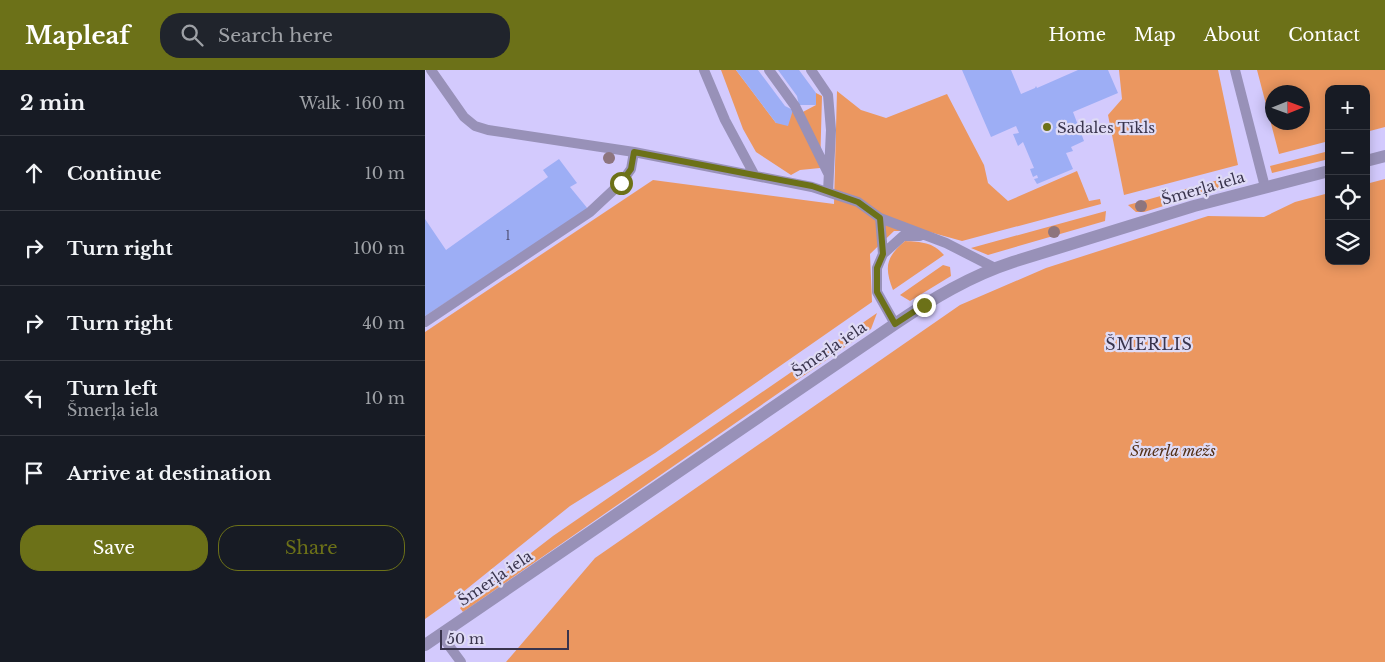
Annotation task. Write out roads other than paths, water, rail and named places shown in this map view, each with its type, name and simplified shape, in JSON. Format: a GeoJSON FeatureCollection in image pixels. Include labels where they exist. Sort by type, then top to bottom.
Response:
{"type":"FeatureCollection","features":[{"type":"Feature","properties":{"kind":"street"},"geometry":{"type":"LineString","coordinates":[[1370,160],[1385,156]]}},
{"type":"Feature","properties":{"kind":"street","name":"Šmerļa iela"},"geometry":{"type":"LineString","coordinates":[[425,645],[895,324],[953,288],[995,268],[1194,206],[1325,171]]}},
{"type":"Feature","properties":{"kind":"lane"},"geometry":{"type":"LineString","coordinates":[[431,70],[464,117],[475,126],[488,130],[634,152],[812,186],[858,202],[880,218],[946,243],[995,268]]}},
{"type":"Feature","properties":{"kind":"lane"},"geometry":{"type":"LineString","coordinates":[[704,70],[725,120],[755,176]]}},
{"type":"Feature","properties":{"kind":"lane"},"geometry":{"type":"LineString","coordinates":[[769,70],[795,106],[828,174]]}},
{"type":"Feature","properties":{"kind":"lane"},"geometry":{"type":"LineString","coordinates":[[811,70],[829,94],[831,130],[828,192]]}},
{"type":"Feature","properties":{"kind":"lane"},"geometry":{"type":"LineString","coordinates":[[1235,70],[1265,187]]}},
{"type":"Feature","properties":{"kind":"lane"},"geometry":{"type":"LineString","coordinates":[[425,322],[590,212],[621,183],[631,169],[634,152]]}},
{"type":"Feature","properties":{"kind":"lane"},"geometry":{"type":"LineString","coordinates":[[880,218],[883,254]]}},
{"type":"Feature","properties":{"kind":"lane"},"geometry":{"type":"LineString","coordinates":[[895,324],[877,292],[877,268],[883,254],[903,236],[928,236]]}},
{"type":"Feature","properties":{"kind":"lane"},"geometry":{"type":"LineString","coordinates":[[441,634],[461,662]]}},
{"type":"Feature","properties":{"kind":"place","name":"Sadales Tīkls"},"geometry":{"type":"Point","coordinates":[1047,127]}},
{"type":"Feature","properties":{"kind":"district","name":"ŠMERLIS"},"geometry":{"type":"Point","coordinates":[1149,344]}},
{"type":"Feature","properties":{"kind":"park label","name":"Šmerļa mežs"},"geometry":{"type":"Point","coordinates":[1173,450]}}]}
